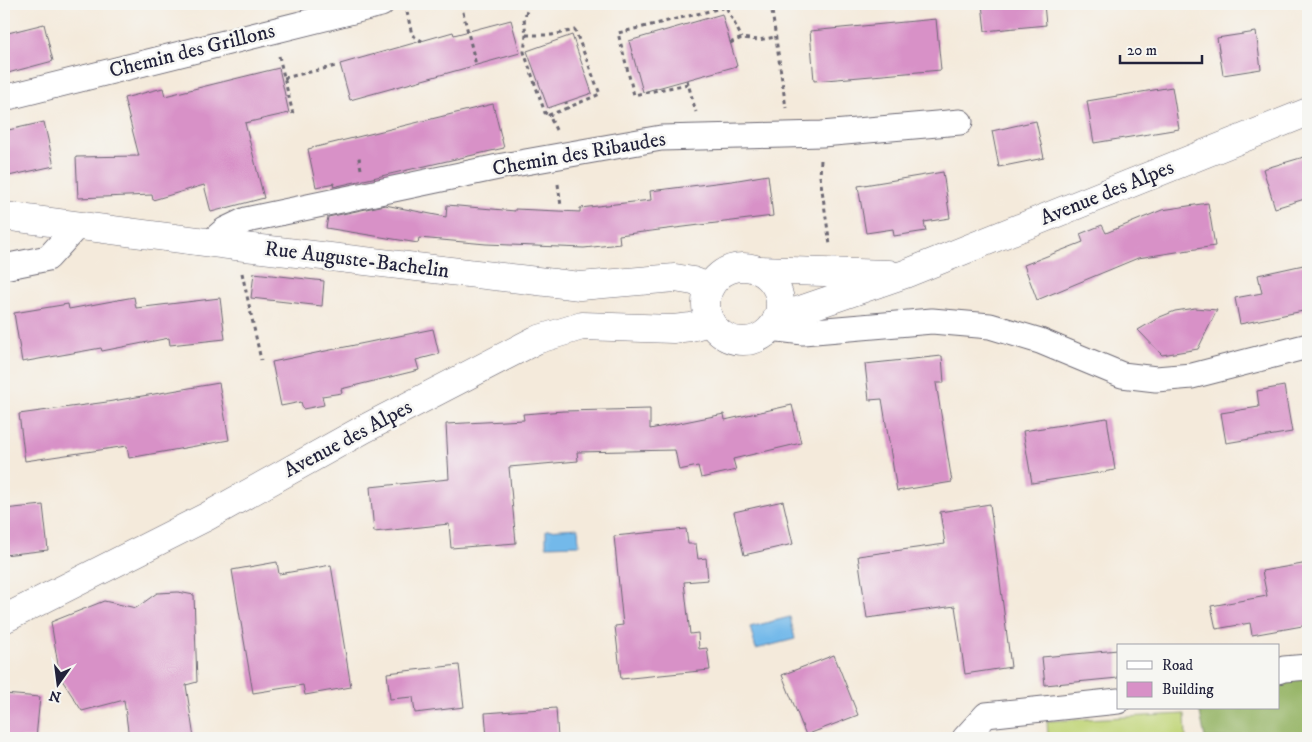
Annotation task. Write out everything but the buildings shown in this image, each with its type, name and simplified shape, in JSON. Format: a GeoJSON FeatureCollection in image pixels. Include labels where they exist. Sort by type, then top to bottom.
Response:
{"type":"FeatureCollection","features":[{"type":"Feature","properties":{"kind":"main road","name":"Avenue des Alpes"},"geometry":{"type":"LineString","coordinates":[[774,323],[905,274],[1308,112]]}},
{"type":"Feature","properties":{"kind":"main road","name":"Rue Auguste-Bachelin"},"geometry":{"type":"LineString","coordinates":[[4,216],[580,286],[675,278],[709,287]]}},
{"type":"Feature","properties":{"kind":"main road"},"geometry":{"type":"LineString","coordinates":[[747,267],[758,270],[768,276],[777,290],[780,307],[774,323],[762,336],[751,340],[739,341],[717,332],[710,322],[706,311],[709,287],[716,278],[730,269],[747,267]]}},
{"type":"Feature","properties":{"kind":"main road","name":"Avenue des Alpes"},"geometry":{"type":"LineString","coordinates":[[758,270],[905,274]]}},
{"type":"Feature","properties":{"kind":"main road","name":"Avenue des Alpes"},"geometry":{"type":"LineString","coordinates":[[4,619],[206,517],[364,429],[536,340],[582,326],[673,329],[710,322]]}},
{"type":"Feature","properties":{"kind":"street","name":"Chemin des Grillons"},"geometry":{"type":"LineString","coordinates":[[4,98],[381,4]]}},
{"type":"Feature","properties":{"kind":"street","name":"Chemin des Ribaudes"},"geometry":{"type":"LineString","coordinates":[[223,244],[226,230],[246,220],[493,168],[661,138],[822,134],[960,122]]}},
{"type":"Feature","properties":{"kind":"street"},"geometry":{"type":"LineString","coordinates":[[4,267],[48,258],[78,225]]}},
{"type":"Feature","properties":{"kind":"street"},"geometry":{"type":"LineString","coordinates":[[774,323],[802,332],[932,321],[990,326],[1040,342],[1122,375],[1156,380],[1192,376],[1308,346]]}},
{"type":"Feature","properties":{"kind":"street"},"geometry":{"type":"LineString","coordinates":[[1280,670],[1308,667]]}},
{"type":"Feature","properties":{"kind":"street"},"geometry":{"type":"LineString","coordinates":[[965,738],[986,715],[1117,701]]}},
{"type":"Feature","properties":{"kind":"path"},"geometry":{"type":"LineString","coordinates":[[404,4],[412,34],[422,41]]}},
{"type":"Feature","properties":{"kind":"path"},"geometry":{"type":"LineString","coordinates":[[460,4],[476,65]]}},
{"type":"Feature","properties":{"kind":"path"},"geometry":{"type":"LineString","coordinates":[[526,35],[552,35],[575,30],[600,94],[567,108],[549,114],[544,113],[524,52],[526,35],[524,18],[530,4]]}},
{"type":"Feature","properties":{"kind":"path"},"geometry":{"type":"LineString","coordinates":[[771,4],[786,109],[787,134]]}},
{"type":"Feature","properties":{"kind":"path"},"geometry":{"type":"LineString","coordinates":[[688,84],[634,95],[618,33],[726,7],[742,38]]}},
{"type":"Feature","properties":{"kind":"path"},"geometry":{"type":"LineString","coordinates":[[273,31],[293,114]]}},
{"type":"Feature","properties":{"kind":"path"},"geometry":{"type":"LineString","coordinates":[[730,43],[742,38],[758,40],[776,37]]}},
{"type":"Feature","properties":{"kind":"path"},"geometry":{"type":"LineString","coordinates":[[284,78],[336,66]]}},
{"type":"Feature","properties":{"kind":"path"},"geometry":{"type":"LineString","coordinates":[[566,102],[567,108]]}},
{"type":"Feature","properties":{"kind":"path"},"geometry":{"type":"LineString","coordinates":[[549,114],[567,154]]}},
{"type":"Feature","properties":{"kind":"path"},"geometry":{"type":"LineString","coordinates":[[822,134],[820,176],[831,249]]}},
{"type":"Feature","properties":{"kind":"path"},"geometry":{"type":"LineString","coordinates":[[223,244],[261,360]]}},
{"type":"Feature","properties":{"kind":"green space"},"geometry":{"type":"Polygon","coordinates":[[[1308,670],[1308,738],[1205,738],[1199,710],[1280,710],[1280,675],[1308,670]]]}},
{"type":"Feature","properties":{"kind":"green space"},"geometry":{"type":"Polygon","coordinates":[[[1185,714],[1186,738],[1048,738],[1047,721],[1185,714]]]}},
{"type":"Feature","properties":{"kind":"water"},"geometry":{"type":"Polygon","coordinates":[[[578,528],[579,545],[546,546],[546,530],[578,528]]]}},
{"type":"Feature","properties":{"kind":"water"},"geometry":{"type":"Polygon","coordinates":[[[790,617],[795,639],[756,649],[750,627],[790,617]]]}}]}
